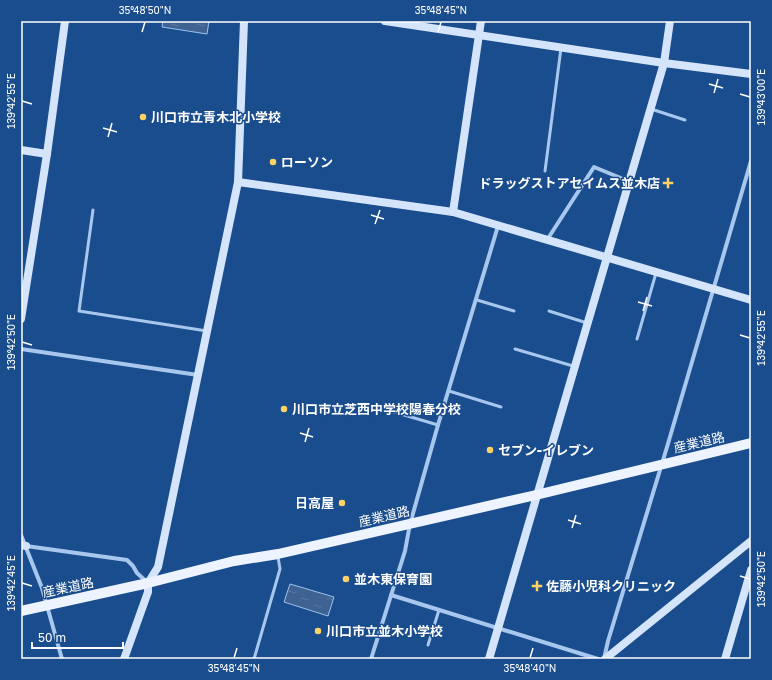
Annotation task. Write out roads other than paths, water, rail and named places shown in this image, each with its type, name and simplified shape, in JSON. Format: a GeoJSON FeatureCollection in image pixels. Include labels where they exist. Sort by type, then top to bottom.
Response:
{"type":"FeatureCollection","features":[{"type":"Feature","properties":{"kind":"main road","name":"産業道路"},"geometry":{"type":"LineString","coordinates":[[21,611],[148,583],[234,561],[278,554],[410,524],[751,443]]}},
{"type":"Feature","properties":{"kind":"street"},"geometry":{"type":"LineString","coordinates":[[21,319],[47,154],[64,21]]}},
{"type":"Feature","properties":{"kind":"street"},"geometry":{"type":"LineString","coordinates":[[124,659],[148,592],[148,583],[158,567],[238,182],[244,21]]}},
{"type":"Feature","properties":{"kind":"street"},"geometry":{"type":"LineString","coordinates":[[385,21],[480,34],[664,63],[751,74]]}},
{"type":"Feature","properties":{"kind":"street"},"geometry":{"type":"LineString","coordinates":[[453,212],[482,21]]}},
{"type":"Feature","properties":{"kind":"street"},"geometry":{"type":"LineString","coordinates":[[489,659],[628,181],[664,63],[670,21]]}},
{"type":"Feature","properties":{"kind":"street"},"geometry":{"type":"LineString","coordinates":[[21,150],[47,154]]}},
{"type":"Feature","properties":{"kind":"street"},"geometry":{"type":"LineString","coordinates":[[605,659],[608,641],[662,464],[751,161]]}},
{"type":"Feature","properties":{"kind":"street"},"geometry":{"type":"LineString","coordinates":[[546,240],[594,167],[628,181]]}},
{"type":"Feature","properties":{"kind":"street"},"geometry":{"type":"LineString","coordinates":[[238,182],[453,212],[751,300]]}},
{"type":"Feature","properties":{"kind":"street"},"geometry":{"type":"LineString","coordinates":[[371,659],[405,551],[410,524],[438,425],[477,300],[498,226]]}},
{"type":"Feature","properties":{"kind":"street"},"geometry":{"type":"LineString","coordinates":[[21,349],[198,375]]}},
{"type":"Feature","properties":{"kind":"street"},"geometry":{"type":"LineString","coordinates":[[21,535],[23,546],[47,605],[62,659]]}},
{"type":"Feature","properties":{"kind":"street"},"geometry":{"type":"LineString","coordinates":[[605,659],[751,541]]}},
{"type":"Feature","properties":{"kind":"street"},"geometry":{"type":"LineString","coordinates":[[23,546],[127,560],[137,573],[148,583]]}},
{"type":"Feature","properties":{"kind":"street"},"geometry":{"type":"LineString","coordinates":[[725,659],[751,570]]}},
{"type":"Feature","properties":{"kind":"street"},"geometry":{"type":"LineString","coordinates":[[391,595],[598,659]]}},
{"type":"Feature","properties":{"kind":"lane"},"geometry":{"type":"LineString","coordinates":[[545,171],[562,47]]}},
{"type":"Feature","properties":{"kind":"lane"},"geometry":{"type":"LineString","coordinates":[[650,109],[685,120]]}},
{"type":"Feature","properties":{"kind":"lane"},"geometry":{"type":"LineString","coordinates":[[93,210],[79,311],[207,331]]}},
{"type":"Feature","properties":{"kind":"lane"},"geometry":{"type":"LineString","coordinates":[[637,339],[656,273]]}},
{"type":"Feature","properties":{"kind":"lane"},"geometry":{"type":"LineString","coordinates":[[477,300],[514,311]]}},
{"type":"Feature","properties":{"kind":"lane"},"geometry":{"type":"LineString","coordinates":[[549,311],[587,323]]}},
{"type":"Feature","properties":{"kind":"lane"},"geometry":{"type":"LineString","coordinates":[[515,349],[574,366]]}},
{"type":"Feature","properties":{"kind":"lane"},"geometry":{"type":"LineString","coordinates":[[449,391],[501,407]]}},
{"type":"Feature","properties":{"kind":"lane"},"geometry":{"type":"LineString","coordinates":[[384,409],[438,425]]}},
{"type":"Feature","properties":{"kind":"lane"},"geometry":{"type":"LineString","coordinates":[[254,659],[280,569],[278,554]]}},
{"type":"Feature","properties":{"kind":"lane"},"geometry":{"type":"LineString","coordinates":[[428,645],[439,610]]}},
{"type":"Feature","properties":{"kind":"water"},"geometry":{"type":"Polygon","coordinates":[[[163,21],[209,21],[207,34],[162,27],[163,21]]]}},
{"type":"Feature","properties":{"kind":"water"},"geometry":{"type":"Polygon","coordinates":[[[290,584],[334,597],[328,616],[284,602],[290,584]]]}},
{"type":"Feature","properties":{"kind":"place","name":"川口市立青木北小学校"},"geometry":{"type":"Point","coordinates":[143,117]}},
{"type":"Feature","properties":{"kind":"place","name":"ローソン"},"geometry":{"type":"Point","coordinates":[273,162]}},
{"type":"Feature","properties":{"kind":"place","name":"ドラッグストアセイムス並木店"},"geometry":{"type":"Point","coordinates":[668,183]}},
{"type":"Feature","properties":{"kind":"place","name":"川口市立芝西中学校陽春分校"},"geometry":{"type":"Point","coordinates":[284,409]}},
{"type":"Feature","properties":{"kind":"place","name":"セブン-イレブン"},"geometry":{"type":"Point","coordinates":[490,450]}},
{"type":"Feature","properties":{"kind":"place","name":"日高屋"},"geometry":{"type":"Point","coordinates":[342,503]}},
{"type":"Feature","properties":{"kind":"place","name":"並木東保育園"},"geometry":{"type":"Point","coordinates":[346,579]}},
{"type":"Feature","properties":{"kind":"place","name":"佐藤小児科クリニック"},"geometry":{"type":"Point","coordinates":[537,586]}},
{"type":"Feature","properties":{"kind":"place","name":"川口市立並木小学校"},"geometry":{"type":"Point","coordinates":[318,631]}}]}
